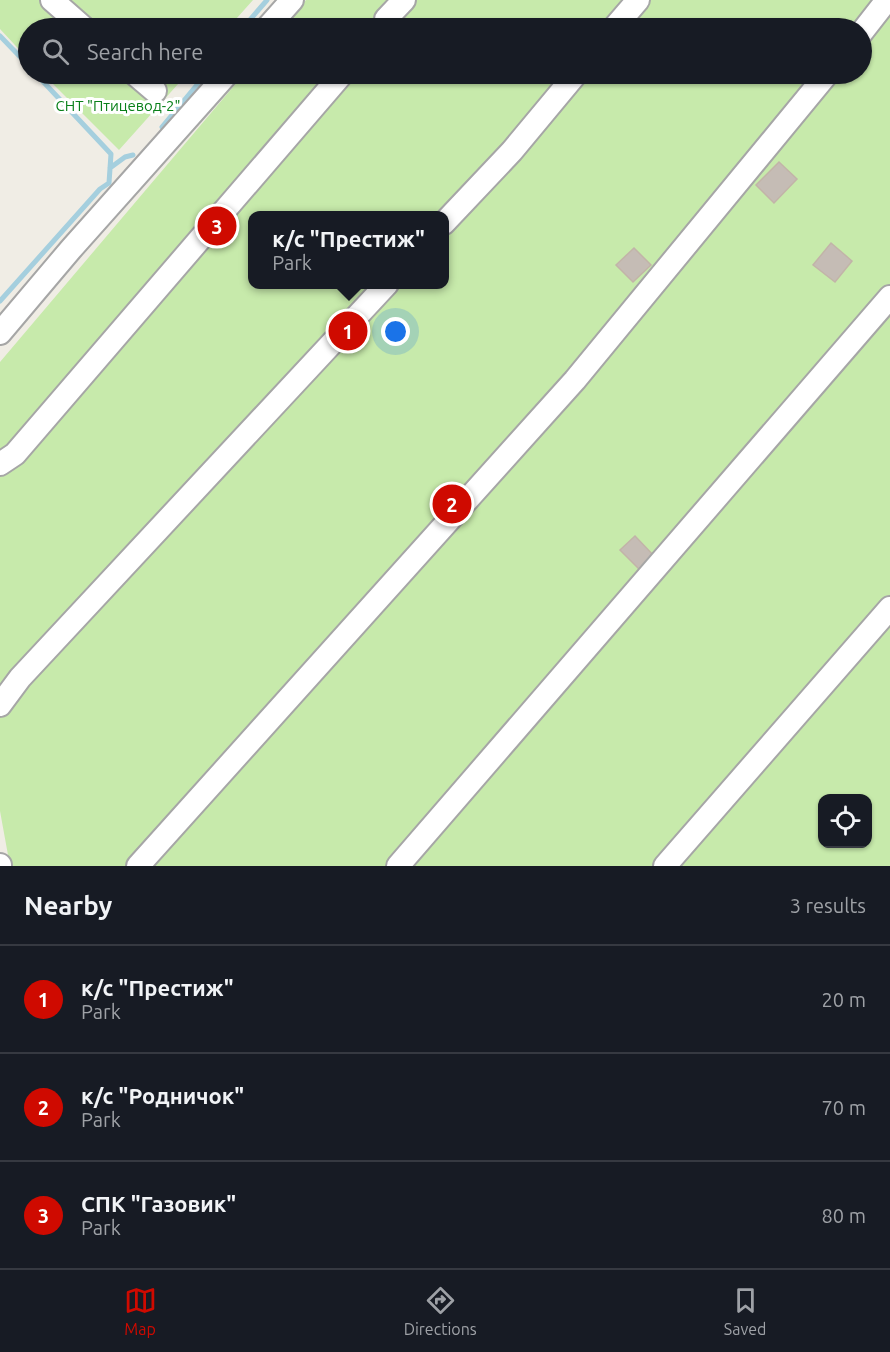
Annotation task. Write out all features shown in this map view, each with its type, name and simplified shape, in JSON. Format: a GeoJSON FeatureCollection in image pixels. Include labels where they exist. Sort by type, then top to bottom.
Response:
{"type":"FeatureCollection","features":[{"type":"Feature","properties":{"kind":"lane"},"geometry":{"type":"LineString","coordinates":[[52,0],[73,18]]}},
{"type":"Feature","properties":{"kind":"lane"},"geometry":{"type":"LineString","coordinates":[[276,18],[292,0]]}},
{"type":"Feature","properties":{"kind":"lane"},"geometry":{"type":"LineString","coordinates":[[387,18],[404,0]]}},
{"type":"Feature","properties":{"kind":"lane"},"geometry":{"type":"LineString","coordinates":[[623,18],[638,0]]}},
{"type":"Feature","properties":{"kind":"lane"},"geometry":{"type":"LineString","coordinates":[[872,19],[888,0]]}},
{"type":"Feature","properties":{"kind":"lane"},"geometry":{"type":"LineString","coordinates":[[147,84],[155,91]]}},
{"type":"Feature","properties":{"kind":"lane"},"geometry":{"type":"LineString","coordinates":[[0,333],[71,249],[218,84]]}},
{"type":"Feature","properties":{"kind":"lane"},"geometry":{"type":"LineString","coordinates":[[0,464],[15,454],[333,84]]}},
{"type":"Feature","properties":{"kind":"lane"},"geometry":{"type":"LineString","coordinates":[[449,218],[512,150],[568,84]]}},
{"type":"Feature","properties":{"kind":"lane"},"geometry":{"type":"LineString","coordinates":[[138,866],[574,380],[819,84]]}},
{"type":"Feature","properties":{"kind":"lane"},"geometry":{"type":"LineString","coordinates":[[0,705],[20,678],[383,289]]}},
{"type":"Feature","properties":{"kind":"lane"},"geometry":{"type":"LineString","coordinates":[[398,866],[890,297]]}},
{"type":"Feature","properties":{"kind":"lane"},"geometry":{"type":"LineString","coordinates":[[665,866],[890,608]]}},
{"type":"Feature","properties":{"kind":"green space"},"geometry":{"type":"Polygon","coordinates":[[[0,0],[253,0],[237,18],[18,18],[18,48],[0,29],[0,0]]]}},
{"type":"Feature","properties":{"kind":"green space"},"geometry":{"type":"Polygon","coordinates":[[[306,0],[890,0],[890,866],[10,866],[0,811],[0,362],[236,84],[872,84],[872,18],[291,18],[306,0]]]}},
{"type":"Feature","properties":{"kind":"green space","name":"СНТ \"Птицевод-2\""},"geometry":{"type":"Polygon","coordinates":[[[53,84],[178,84],[119,150],[53,84]]]}},
{"type":"Feature","properties":{"kind":"building"},"geometry":{"type":"Polygon","coordinates":[[[779,162],[797,179],[774,203],[756,185],[779,162]]]}},
{"type":"Feature","properties":{"kind":"building"},"geometry":{"type":"Polygon","coordinates":[[[831,243],[852,261],[835,282],[813,265],[831,243]]]}},
{"type":"Feature","properties":{"kind":"building"},"geometry":{"type":"Polygon","coordinates":[[[634,248],[651,265],[633,282],[616,265],[634,248]]]}},
{"type":"Feature","properties":{"kind":"building"},"geometry":{"type":"Polygon","coordinates":[[[635,536],[656,558],[642,572],[620,550],[635,536]]]}},
{"type":"Feature","properties":{"kind":"waterway"},"geometry":{"type":"LineString","coordinates":[[252,18],[267,0]]}},
{"type":"Feature","properties":{"kind":"waterway"},"geometry":{"type":"LineString","coordinates":[[0,36],[18,55]]}},
{"type":"Feature","properties":{"kind":"waterway"},"geometry":{"type":"LineString","coordinates":[[0,301],[100,189],[109,183],[111,154],[45,84]]}},
{"type":"Feature","properties":{"kind":"waterway"},"geometry":{"type":"LineString","coordinates":[[162,127],[198,84]]}},
{"type":"Feature","properties":{"kind":"waterway"},"geometry":{"type":"LineString","coordinates":[[110,168],[125,157],[133,155]]}},
{"type":"Feature","properties":{"kind":"place","name":"СПК \"Газовик\""},"geometry":{"type":"Point","coordinates":[217,226]}},
{"type":"Feature","properties":{"kind":"place","name":"к/с \"Престиж\""},"geometry":{"type":"Point","coordinates":[348,331]}},
{"type":"Feature","properties":{"kind":"place","name":"к/с \"Родничок\""},"geometry":{"type":"Point","coordinates":[452,504]}}]}
